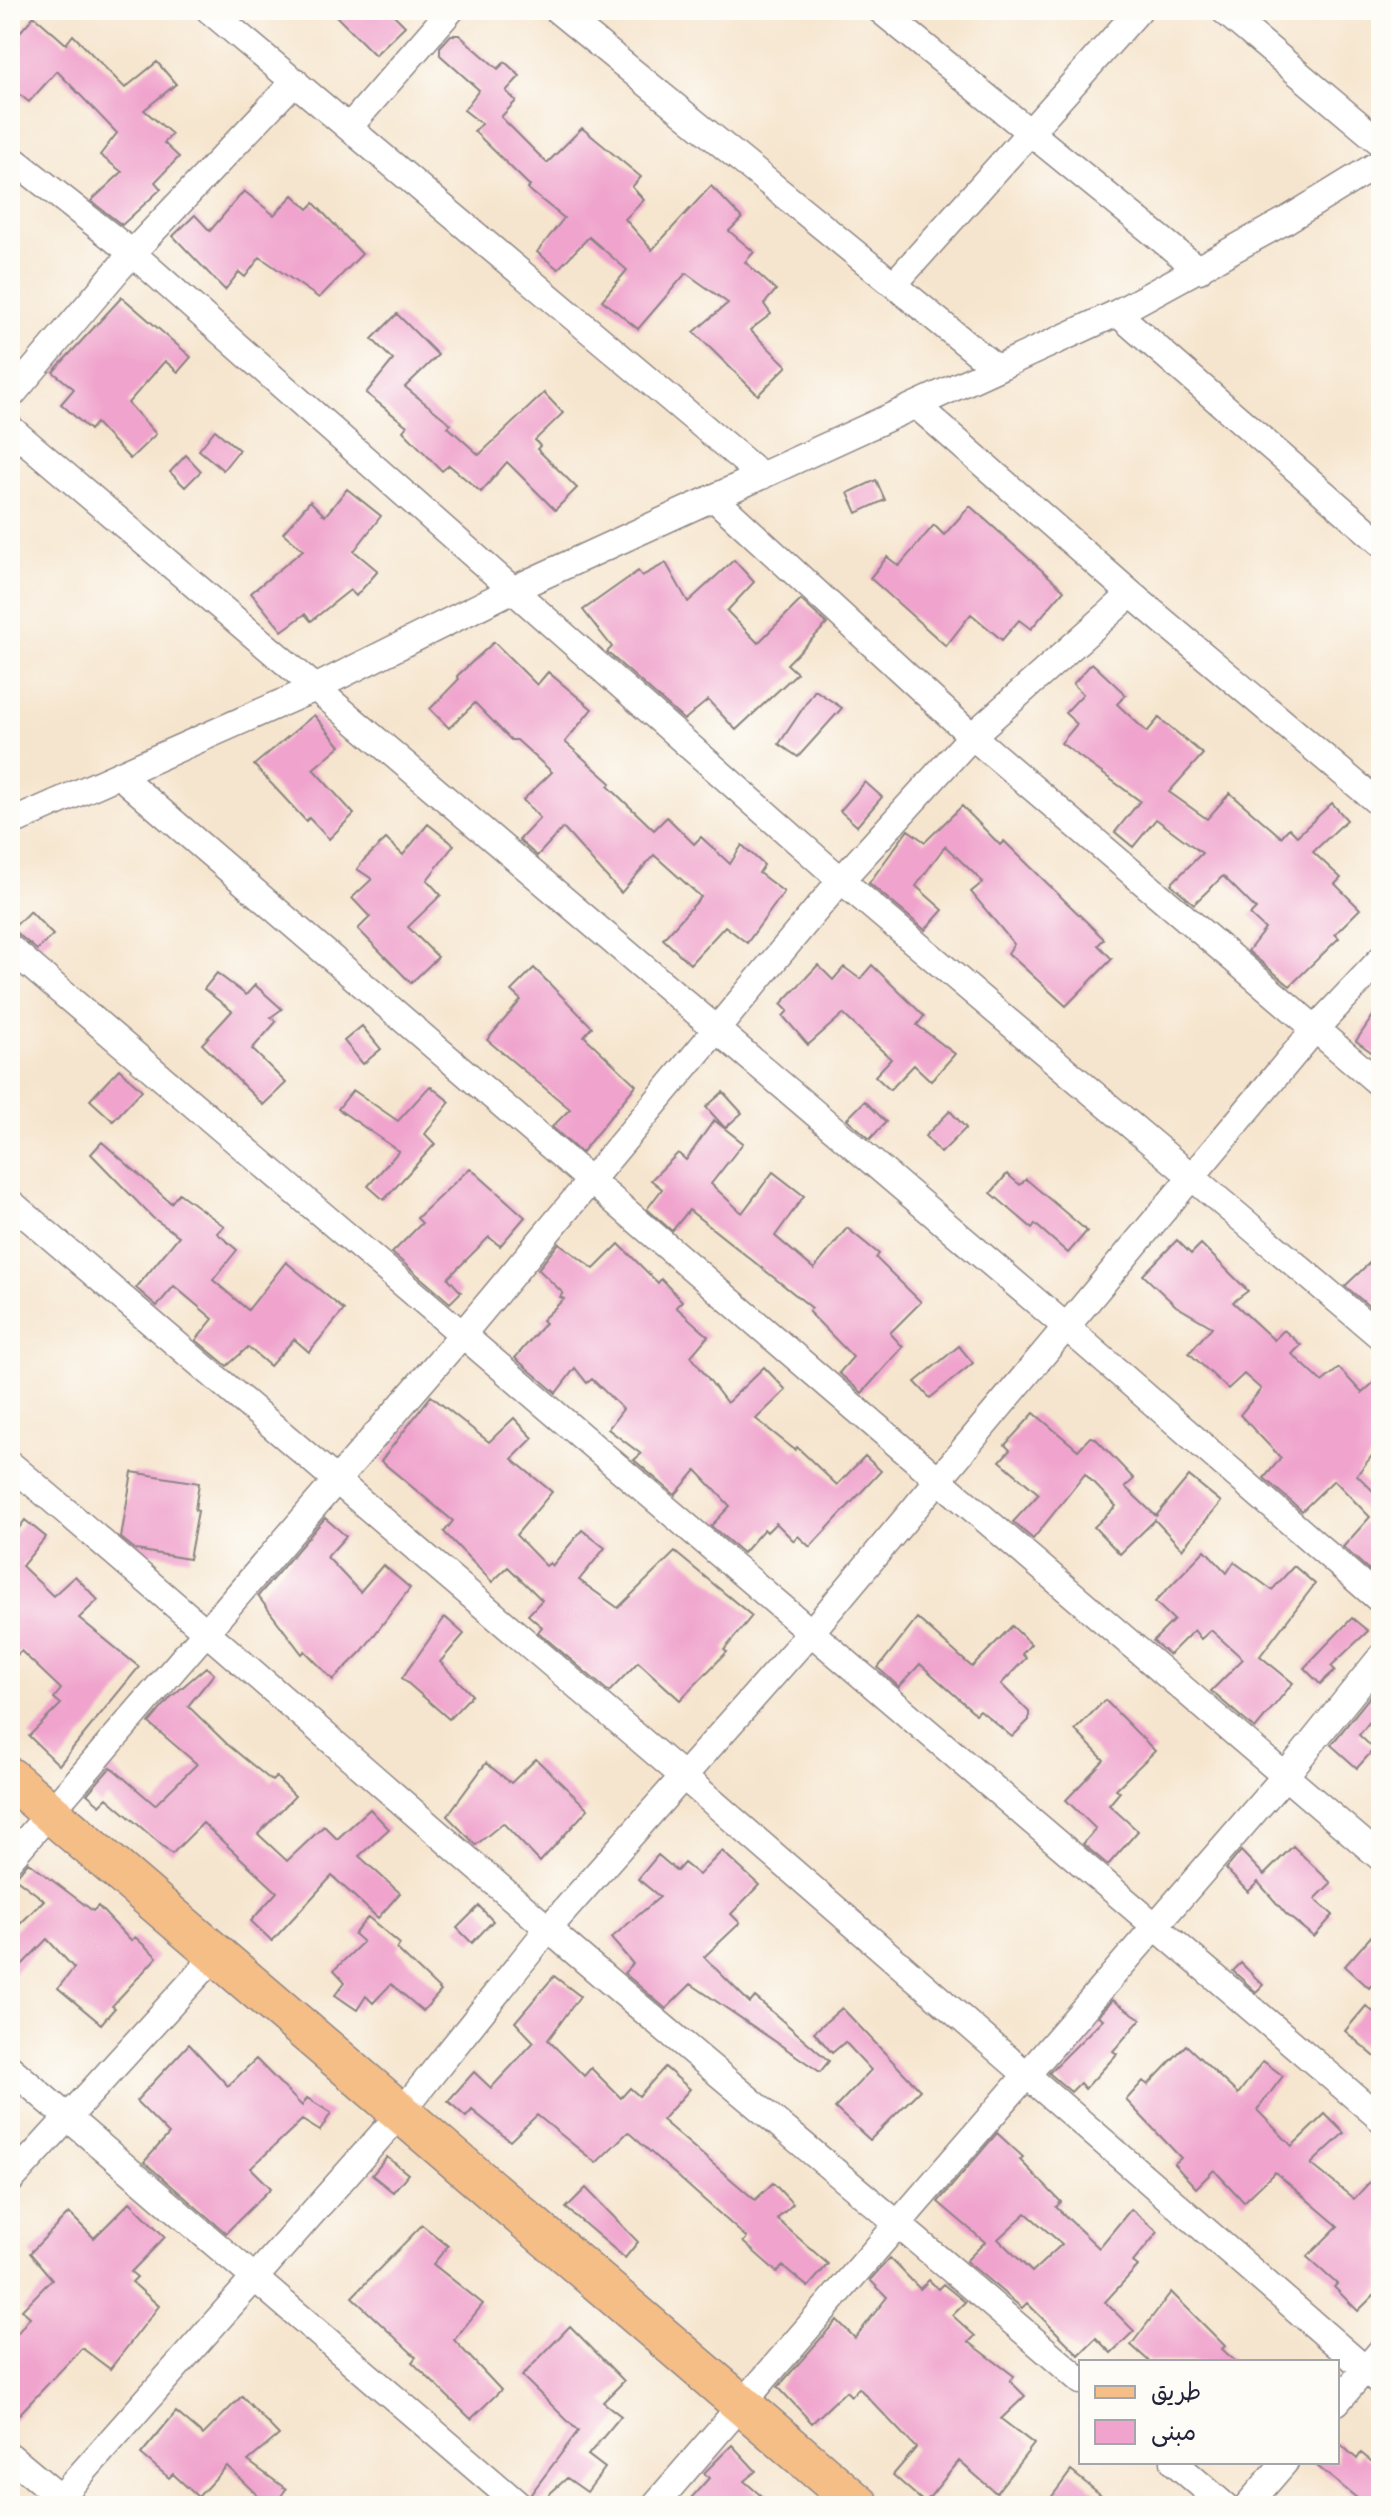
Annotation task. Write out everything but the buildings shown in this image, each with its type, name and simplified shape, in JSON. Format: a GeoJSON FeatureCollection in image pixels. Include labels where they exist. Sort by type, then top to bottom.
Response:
{"type":"FeatureCollection","features":[{"type":"Feature","properties":{"kind":"main road"},"geometry":{"type":"LineString","coordinates":[[10,1778],[399,2115],[860,2506]]}},
{"type":"Feature","properties":{"kind":"street"},"geometry":{"type":"LineString","coordinates":[[209,10],[762,476]]}},
{"type":"Feature","properties":{"kind":"street"},"geometry":{"type":"LineString","coordinates":[[350,126],[451,10]]}},
{"type":"Feature","properties":{"kind":"street"},"geometry":{"type":"LineString","coordinates":[[557,10],[996,368]]}},
{"type":"Feature","properties":{"kind":"street"},"geometry":{"type":"LineString","coordinates":[[880,10],[1199,270]]}},
{"type":"Feature","properties":{"kind":"street"},"geometry":{"type":"LineString","coordinates":[[894,284],[1139,10]]}},
{"type":"Feature","properties":{"kind":"street"},"geometry":{"type":"LineString","coordinates":[[1223,10],[1381,143]]}},
{"type":"Feature","properties":{"kind":"street"},"geometry":{"type":"LineString","coordinates":[[10,397],[132,253],[295,81]]}},
{"type":"Feature","properties":{"kind":"street"},"geometry":{"type":"LineString","coordinates":[[10,157],[132,253],[841,880],[1381,1337]]}},
{"type":"Feature","properties":{"kind":"street"},"geometry":{"type":"LineString","coordinates":[[10,823],[313,689],[514,589],[1117,313],[1199,270],[1381,162]]}},
{"type":"Feature","properties":{"kind":"street"},"geometry":{"type":"LineString","coordinates":[[1117,313],[1381,543]]}},
{"type":"Feature","properties":{"kind":"street"},"geometry":{"type":"LineString","coordinates":[[916,405],[1131,594],[1381,805]]}},
{"type":"Feature","properties":{"kind":"street"},"geometry":{"type":"LineString","coordinates":[[10,428],[1065,1326],[1381,1601]]}},
{"type":"Feature","properties":{"kind":"street"},"geometry":{"type":"LineString","coordinates":[[715,499],[972,736],[1381,1085]]}},
{"type":"Feature","properties":{"kind":"street"},"geometry":{"type":"LineString","coordinates":[[10,1859],[461,1336],[713,1029],[841,880],[972,736],[1131,594]]}},
{"type":"Feature","properties":{"kind":"street"},"geometry":{"type":"LineString","coordinates":[[119,775],[589,1183],[938,1477],[1381,1858]]}},
{"type":"Feature","properties":{"kind":"street"},"geometry":{"type":"LineString","coordinates":[[10,948],[1381,2119]]}},
{"type":"Feature","properties":{"kind":"street"},"geometry":{"type":"LineString","coordinates":[[10,2456],[65,2502],[399,2115],[548,1929],[812,1631],[1315,1029],[1381,959]]}},
{"type":"Feature","properties":{"kind":"street"},"geometry":{"type":"LineString","coordinates":[[10,1202],[683,1776],[1023,2075],[1376,2368],[1339,2400]]}},
{"type":"Feature","properties":{"kind":"street"},"geometry":{"type":"LineString","coordinates":[[10,1464],[208,1630],[548,1929],[899,2223],[1079,2379]]}},
{"type":"Feature","properties":{"kind":"street"},"geometry":{"type":"LineString","coordinates":[[654,2506],[1152,1925],[1285,1776],[1381,1657]]}},
{"type":"Feature","properties":{"kind":"street"},"geometry":{"type":"LineString","coordinates":[[10,2181],[216,1955]]}},
{"type":"Feature","properties":{"kind":"street"},"geometry":{"type":"LineString","coordinates":[[10,2068],[520,2506]]}},
{"type":"Feature","properties":{"kind":"street"},"geometry":{"type":"LineString","coordinates":[[1176,2464],[1225,2506]]}},
{"type":"Feature","properties":{"kind":"street"},"geometry":{"type":"LineString","coordinates":[[1247,2506],[1283,2464]]}}]}
